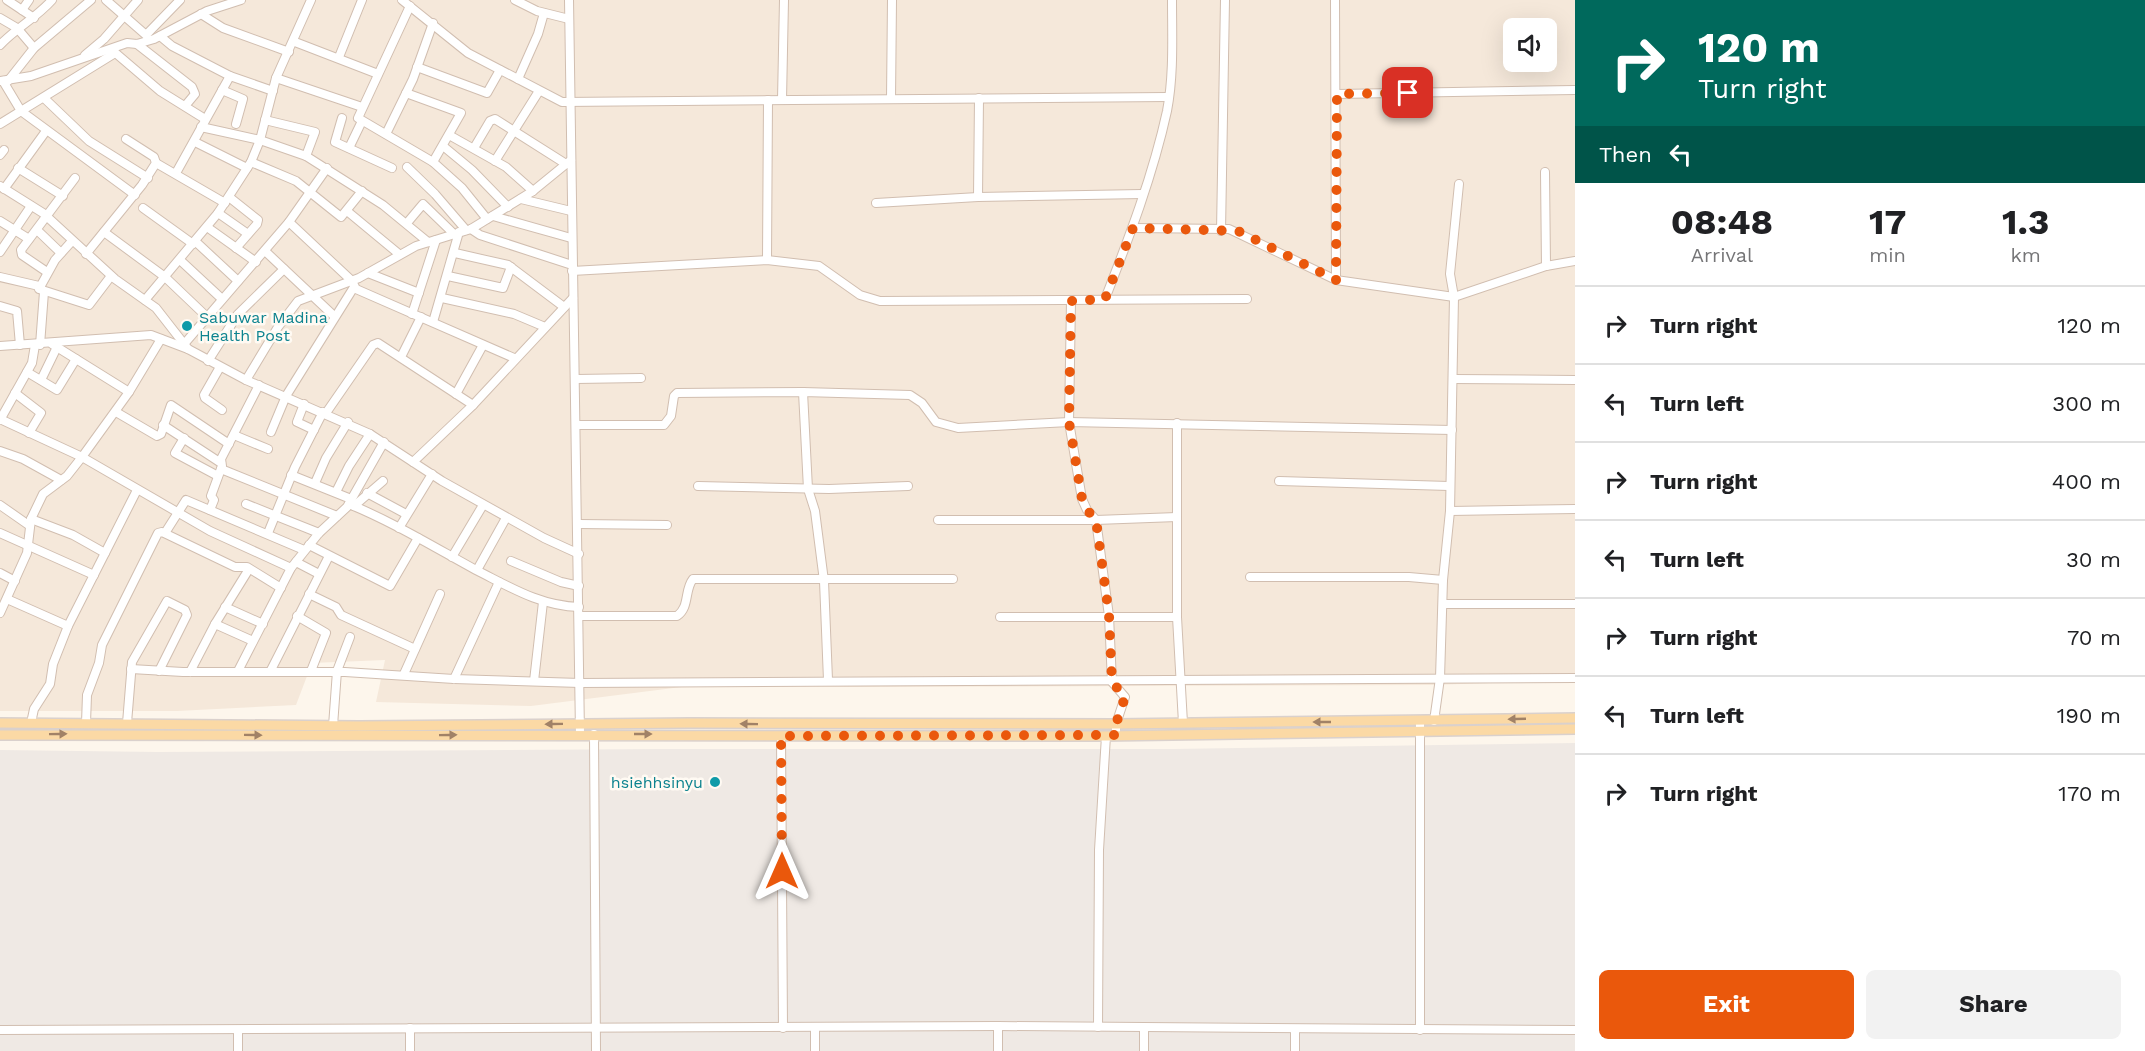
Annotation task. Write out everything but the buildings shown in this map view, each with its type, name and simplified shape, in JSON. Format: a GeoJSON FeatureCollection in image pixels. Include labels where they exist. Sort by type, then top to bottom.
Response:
{"type":"FeatureCollection","features":[{"type":"Feature","properties":{"kind":"main road"},"geometry":{"type":"LineString","coordinates":[[0,735],[117,733],[350,737],[580,734],[1111,736],[1420,726],[1434,721],[1575,718]]}},
{"type":"Feature","properties":{"kind":"main road"},"geometry":{"type":"LineString","coordinates":[[0,723],[333,726],[580,723],[1182,723],[1575,729]]}},
{"type":"Feature","properties":{"kind":"street"},"geometry":{"type":"LineString","coordinates":[[0,4],[5,0],[34,18]]}},
{"type":"Feature","properties":{"kind":"street"},"geometry":{"type":"LineString","coordinates":[[22,10],[29,0]]}},
{"type":"Feature","properties":{"kind":"street"},"geometry":{"type":"LineString","coordinates":[[0,45],[17,28],[34,18],[52,0]]}},
{"type":"Feature","properties":{"kind":"street"},"geometry":{"type":"LineString","coordinates":[[4,81],[34,48],[91,0]]}},
{"type":"Feature","properties":{"kind":"street"},"geometry":{"type":"LineString","coordinates":[[106,0],[148,34],[180,0]]}},
{"type":"Feature","properties":{"kind":"street"},"geometry":{"type":"LineString","coordinates":[[82,58],[104,39],[138,0]]}},
{"type":"Feature","properties":{"kind":"street"},"geometry":{"type":"LineString","coordinates":[[0,124],[44,98],[113,51],[130,43],[137,44],[160,36],[201,14],[241,0]]}},
{"type":"Feature","properties":{"kind":"street"},"geometry":{"type":"LineString","coordinates":[[145,300],[218,213],[249,165],[260,140],[276,78],[295,42],[311,0]]}},
{"type":"Feature","properties":{"kind":"street"},"geometry":{"type":"LineString","coordinates":[[339,57],[362,0]]}},
{"type":"Feature","properties":{"kind":"street"},"geometry":{"type":"LineString","coordinates":[[402,0],[433,23],[468,54],[561,102],[1168,97]]}},
{"type":"Feature","properties":{"kind":"street"},"geometry":{"type":"LineString","coordinates":[[515,0],[544,13],[569,19]]}},
{"type":"Feature","properties":{"kind":"street"},"geometry":{"type":"LineString","coordinates":[[569,0],[568,162],[577,425],[580,734]]}},
{"type":"Feature","properties":{"kind":"street"},"geometry":{"type":"LineString","coordinates":[[782,100],[784,0]]}},
{"type":"Feature","properties":{"kind":"street"},"geometry":{"type":"LineString","coordinates":[[891,99],[892,0]]}},
{"type":"Feature","properties":{"kind":"street"},"geometry":{"type":"LineString","coordinates":[[1105,299],[1133,228],[1168,97],[1172,0]]}},
{"type":"Feature","properties":{"kind":"street"},"geometry":{"type":"LineString","coordinates":[[1221,231],[1224,0]]}},
{"type":"Feature","properties":{"kind":"street"},"geometry":{"type":"LineString","coordinates":[[1335,0],[1336,280]]}},
{"type":"Feature","properties":{"kind":"street"},"geometry":{"type":"LineString","coordinates":[[410,6],[357,117],[433,162],[490,217],[572,238]]}},
{"type":"Feature","properties":{"kind":"street"},"geometry":{"type":"LineString","coordinates":[[518,79],[538,34],[544,13]]}},
{"type":"Feature","properties":{"kind":"street"},"geometry":{"type":"LineString","coordinates":[[201,14],[223,28],[289,52]]}},
{"type":"Feature","properties":{"kind":"street"},"geometry":{"type":"LineString","coordinates":[[0,18],[17,28],[34,48]]}},
{"type":"Feature","properties":{"kind":"street"},"geometry":{"type":"LineString","coordinates":[[386,134],[406,93],[433,23]]}},
{"type":"Feature","properties":{"kind":"street"},"geometry":{"type":"LineString","coordinates":[[160,36],[172,46],[230,76],[273,91]]}},
{"type":"Feature","properties":{"kind":"street"},"geometry":{"type":"LineString","coordinates":[[295,42],[339,57],[378,74]]}},
{"type":"Feature","properties":{"kind":"street"},"geometry":{"type":"LineString","coordinates":[[137,44],[195,90],[185,106]]}},
{"type":"Feature","properties":{"kind":"street"},"geometry":{"type":"LineString","coordinates":[[4,81],[113,51]]}},
{"type":"Feature","properties":{"kind":"street"},"geometry":{"type":"LineString","coordinates":[[113,51],[160,90],[205,118]]}},
{"type":"Feature","properties":{"kind":"street"},"geometry":{"type":"LineString","coordinates":[[417,67],[487,93],[500,70]]}},
{"type":"Feature","properties":{"kind":"street"},"geometry":{"type":"LineString","coordinates":[[176,173],[230,76]]}},
{"type":"Feature","properties":{"kind":"street"},"geometry":{"type":"LineString","coordinates":[[276,78],[362,107]]}},
{"type":"Feature","properties":{"kind":"street"},"geometry":{"type":"LineString","coordinates":[[4,81],[21,111],[135,195]]}},
{"type":"Feature","properties":{"kind":"street"},"geometry":{"type":"LineString","coordinates":[[222,90],[243,99],[236,124]]}},
{"type":"Feature","properties":{"kind":"street"},"geometry":{"type":"LineString","coordinates":[[1337,94],[1575,90]]}},
{"type":"Feature","properties":{"kind":"street"},"geometry":{"type":"LineString","coordinates":[[495,161],[539,91]]}},
{"type":"Feature","properties":{"kind":"street"},"geometry":{"type":"LineString","coordinates":[[406,93],[461,113],[433,162]]}},
{"type":"Feature","properties":{"kind":"street"},"geometry":{"type":"LineString","coordinates":[[44,98],[89,141],[148,178]]}},
{"type":"Feature","properties":{"kind":"street"},"geometry":{"type":"LineString","coordinates":[[978,196],[979,98]]}},
{"type":"Feature","properties":{"kind":"street"},"geometry":{"type":"LineString","coordinates":[[767,261],[768,100]]}},
{"type":"Feature","properties":{"kind":"street"},"geometry":{"type":"LineString","coordinates":[[342,118],[334,140],[392,168]]}},
{"type":"Feature","properties":{"kind":"street"},"geometry":{"type":"LineString","coordinates":[[474,148],[492,119],[568,162]]}},
{"type":"Feature","properties":{"kind":"street"},"geometry":{"type":"LineString","coordinates":[[265,120],[315,132],[306,156]]}},
{"type":"Feature","properties":{"kind":"street"},"geometry":{"type":"LineString","coordinates":[[349,148],[362,121]]}},
{"type":"Feature","properties":{"kind":"street"},"geometry":{"type":"LineString","coordinates":[[201,127],[260,140],[306,156],[362,191],[432,241]]}},
{"type":"Feature","properties":{"kind":"street"},"geometry":{"type":"LineString","coordinates":[[46,131],[2,187],[47,217],[111,276],[165,317],[187,346]]}},
{"type":"Feature","properties":{"kind":"street"},"geometry":{"type":"LineString","coordinates":[[449,135],[495,161],[522,179],[533,191]]}},
{"type":"Feature","properties":{"kind":"street"},"geometry":{"type":"LineString","coordinates":[[126,139],[154,157],[156,163],[171,173],[176,173],[227,200],[258,220],[236,248]]}},
{"type":"Feature","properties":{"kind":"street"},"geometry":{"type":"LineString","coordinates":[[195,142],[249,165],[296,181],[341,217],[362,191]]}},
{"type":"Feature","properties":{"kind":"street"},"geometry":{"type":"LineString","coordinates":[[443,146],[472,170],[508,207]]}},
{"type":"Feature","properties":{"kind":"street"},"geometry":{"type":"LineString","coordinates":[[246,380],[292,308],[311,295],[353,284],[399,254],[462,231],[490,217],[533,191],[568,162]]}},
{"type":"Feature","properties":{"kind":"street"},"geometry":{"type":"LineString","coordinates":[[86,254],[135,195],[156,163]]}},
{"type":"Feature","properties":{"kind":"street"},"geometry":{"type":"LineString","coordinates":[[406,167],[435,194],[462,231]]}},
{"type":"Feature","properties":{"kind":"street"},"geometry":{"type":"LineString","coordinates":[[18,168],[63,196]]}},
{"type":"Feature","properties":{"kind":"street"},"geometry":{"type":"LineString","coordinates":[[187,346],[207,317],[289,222],[327,168]]}},
{"type":"Feature","properties":{"kind":"street"},"geometry":{"type":"LineString","coordinates":[[1545,172],[1546,266]]}},
{"type":"Feature","properties":{"kind":"street"},"geometry":{"type":"LineString","coordinates":[[47,272],[21,252],[75,178]]}},
{"type":"Feature","properties":{"kind":"street"},"geometry":{"type":"LineString","coordinates":[[1434,721],[1440,678],[1443,580],[1450,511],[1454,297],[1450,274],[1458,184]]}},
{"type":"Feature","properties":{"kind":"street"},"geometry":{"type":"LineString","coordinates":[[876,203],[978,196],[1142,194]]}},
{"type":"Feature","properties":{"kind":"street"},"geometry":{"type":"LineString","coordinates":[[521,199],[571,212]]}},
{"type":"Feature","properties":{"kind":"street"},"geometry":{"type":"LineString","coordinates":[[407,223],[423,204],[462,231],[480,235],[572,268],[767,261],[819,266],[860,295],[880,301],[1247,299]]}},
{"type":"Feature","properties":{"kind":"street"},"geometry":{"type":"LineString","coordinates":[[0,252],[31,206]]}},
{"type":"Feature","properties":{"kind":"street"},"geometry":{"type":"LineString","coordinates":[[143,208],[194,243],[238,281]]}},
{"type":"Feature","properties":{"kind":"street"},"geometry":{"type":"LineString","coordinates":[[347,211],[399,254]]}},
{"type":"Feature","properties":{"kind":"street"},"geometry":{"type":"LineString","coordinates":[[218,213],[248,234]]}},
{"type":"Feature","properties":{"kind":"street"},"geometry":{"type":"LineString","coordinates":[[0,221],[29,239]]}},
{"type":"Feature","properties":{"kind":"street"},"geometry":{"type":"LineString","coordinates":[[289,222],[353,284],[374,299],[514,358]]}},
{"type":"Feature","properties":{"kind":"street"},"geometry":{"type":"LineString","coordinates":[[207,227],[256,262]]}},
{"type":"Feature","properties":{"kind":"street"},"geometry":{"type":"LineString","coordinates":[[1133,228],[1238,231],[1336,280],[1454,297],[1546,266],[1575,261]]}},
{"type":"Feature","properties":{"kind":"street"},"geometry":{"type":"LineString","coordinates":[[37,230],[61,253]]}},
{"type":"Feature","properties":{"kind":"street"},"geometry":{"type":"LineString","coordinates":[[433,322],[462,231]]}},
{"type":"Feature","properties":{"kind":"street"},"geometry":{"type":"LineString","coordinates":[[104,232],[165,277],[207,317]]}},
{"type":"Feature","properties":{"kind":"street"},"geometry":{"type":"LineString","coordinates":[[72,241],[47,272],[41,289],[38,345],[27,372],[0,419],[82,457],[176,514],[294,565],[320,573]]}},
{"type":"Feature","properties":{"kind":"street"},"geometry":{"type":"LineString","coordinates":[[412,314],[432,241]]}},
{"type":"Feature","properties":{"kind":"street"},"geometry":{"type":"LineString","coordinates":[[265,251],[334,316]]}},
{"type":"Feature","properties":{"kind":"street"},"geometry":{"type":"LineString","coordinates":[[455,253],[511,267],[564,307]]}},
{"type":"Feature","properties":{"kind":"street"},"geometry":{"type":"LineString","coordinates":[[180,260],[222,299]]}},
{"type":"Feature","properties":{"kind":"street"},"geometry":{"type":"LineString","coordinates":[[448,276],[503,288],[511,267]]}},
{"type":"Feature","properties":{"kind":"street"},"geometry":{"type":"LineString","coordinates":[[208,360],[238,314],[284,269]]}},
{"type":"Feature","properties":{"kind":"street"},"geometry":{"type":"LineString","coordinates":[[368,273],[419,293]]}},
{"type":"Feature","properties":{"kind":"street"},"geometry":{"type":"LineString","coordinates":[[0,277],[89,305],[111,276]]}},
{"type":"Feature","properties":{"kind":"street"},"geometry":{"type":"LineString","coordinates":[[271,432],[286,396],[353,284]]}},
{"type":"Feature","properties":{"kind":"street"},"geometry":{"type":"LineString","coordinates":[[442,298],[513,314],[545,327]]}},
{"type":"Feature","properties":{"kind":"street"},"geometry":{"type":"LineString","coordinates":[[413,462],[472,405],[573,298]]}},
{"type":"Feature","properties":{"kind":"street"},"geometry":{"type":"LineString","coordinates":[[1071,301],[1069,422],[1082,499],[1087,510],[1096,520],[1109,615],[1112,682],[1125,697],[1111,736],[1100,850],[1098,1027]]}},
{"type":"Feature","properties":{"kind":"street"},"geometry":{"type":"LineString","coordinates":[[0,306],[17,311],[20,345]]}},
{"type":"Feature","properties":{"kind":"street"},"geometry":{"type":"LineString","coordinates":[[400,357],[421,317]]}},
{"type":"Feature","properties":{"kind":"street"},"geometry":{"type":"LineString","coordinates":[[0,346],[54,346],[144,334],[187,346],[246,380],[348,422],[384,442],[483,505],[579,554]]}},
{"type":"Feature","properties":{"kind":"street"},"geometry":{"type":"LineString","coordinates":[[0,613],[29,546],[31,522],[43,494],[61,480],[82,457],[116,412],[161,339]]}},
{"type":"Feature","properties":{"kind":"street"},"geometry":{"type":"LineString","coordinates":[[268,533],[291,475],[314,430],[373,345],[378,343],[472,405]]}},
{"type":"Feature","properties":{"kind":"street"},"geometry":{"type":"LineString","coordinates":[[456,394],[483,345]]}},
{"type":"Feature","properties":{"kind":"street"},"geometry":{"type":"LineString","coordinates":[[54,346],[129,392]]}},
{"type":"Feature","properties":{"kind":"street"},"geometry":{"type":"LineString","coordinates":[[41,380],[54,346]]}},
{"type":"Feature","properties":{"kind":"street"},"geometry":{"type":"LineString","coordinates":[[27,372],[59,390],[76,359]]}},
{"type":"Feature","properties":{"kind":"street"},"geometry":{"type":"LineString","coordinates":[[220,367],[204,395],[222,410]]}},
{"type":"Feature","properties":{"kind":"street"},"geometry":{"type":"LineString","coordinates":[[576,379],[641,378]]}},
{"type":"Feature","properties":{"kind":"street"},"geometry":{"type":"LineString","coordinates":[[1454,379],[1575,380]]}},
{"type":"Feature","properties":{"kind":"street"},"geometry":{"type":"LineString","coordinates":[[210,510],[214,500],[211,496],[229,444],[259,385]]}},
{"type":"Feature","properties":{"kind":"street"},"geometry":{"type":"LineString","coordinates":[[577,425],[664,425],[671,416],[674,396],[677,393],[803,392],[910,395],[922,403],[936,422],[946,426],[1069,422],[1452,430]]}},
{"type":"Feature","properties":{"kind":"street"},"geometry":{"type":"LineString","coordinates":[[803,392],[808,489],[815,511],[824,581],[828,680]]}},
{"type":"Feature","properties":{"kind":"street"},"geometry":{"type":"LineString","coordinates":[[15,393],[42,413],[29,433]]}},
{"type":"Feature","properties":{"kind":"street"},"geometry":{"type":"LineString","coordinates":[[304,404],[297,422],[314,430]]}},
{"type":"Feature","properties":{"kind":"street"},"geometry":{"type":"LineString","coordinates":[[116,412],[157,436],[161,434],[171,405],[229,444]]}},
{"type":"Feature","properties":{"kind":"street"},"geometry":{"type":"LineString","coordinates":[[315,483],[326,458],[348,422]]}},
{"type":"Feature","properties":{"kind":"street"},"geometry":{"type":"LineString","coordinates":[[1177,423],[1177,617],[1182,681],[1182,723]]}},
{"type":"Feature","properties":{"kind":"street"},"geometry":{"type":"LineString","coordinates":[[163,424],[184,438],[220,470]]}},
{"type":"Feature","properties":{"kind":"street"},"geometry":{"type":"LineString","coordinates":[[336,492],[344,474],[370,434]]}},
{"type":"Feature","properties":{"kind":"street"},"geometry":{"type":"LineString","coordinates":[[234,435],[268,449]]}},
{"type":"Feature","properties":{"kind":"street"},"geometry":{"type":"LineString","coordinates":[[184,438],[175,453],[337,516]]}},
{"type":"Feature","properties":{"kind":"street"},"geometry":{"type":"LineString","coordinates":[[351,503],[384,442]]}},
{"type":"Feature","properties":{"kind":"street"},"geometry":{"type":"LineString","coordinates":[[0,451],[23,459],[61,480]]}},
{"type":"Feature","properties":{"kind":"street"},"geometry":{"type":"LineString","coordinates":[[399,528],[432,474]]}},
{"type":"Feature","properties":{"kind":"street"},"geometry":{"type":"LineString","coordinates":[[291,475],[336,492],[351,503],[500,582],[543,602],[579,612],[677,616],[684,609],[689,585],[693,579],[824,581],[954,579]]}},
{"type":"Feature","properties":{"kind":"street"},"geometry":{"type":"LineString","coordinates":[[238,671],[281,588],[307,547],[351,503],[383,481]]}},
{"type":"Feature","properties":{"kind":"street"},"geometry":{"type":"LineString","coordinates":[[1279,482],[1449,486]]}},
{"type":"Feature","properties":{"kind":"street"},"geometry":{"type":"LineString","coordinates":[[698,486],[808,489],[908,486]]}},
{"type":"Feature","properties":{"kind":"street"},"geometry":{"type":"LineString","coordinates":[[31,723],[34,709],[50,684],[53,664],[68,626],[137,490]]}},
{"type":"Feature","properties":{"kind":"street"},"geometry":{"type":"LineString","coordinates":[[367,493],[406,514]]}},
{"type":"Feature","properties":{"kind":"street"},"geometry":{"type":"LineString","coordinates":[[165,533],[186,500],[329,556],[390,586],[418,538]]}},
{"type":"Feature","properties":{"kind":"street"},"geometry":{"type":"LineString","coordinates":[[246,504],[319,533]]}},
{"type":"Feature","properties":{"kind":"street"},"geometry":{"type":"LineString","coordinates":[[0,505],[31,522],[73,535],[105,553]]}},
{"type":"Feature","properties":{"kind":"street"},"geometry":{"type":"LineString","coordinates":[[452,557],[483,505]]}},
{"type":"Feature","properties":{"kind":"street"},"geometry":{"type":"LineString","coordinates":[[1450,511],[1575,509]]}},
{"type":"Feature","properties":{"kind":"street"},"geometry":{"type":"LineString","coordinates":[[938,520],[1096,520],[1177,517]]}},
{"type":"Feature","properties":{"kind":"street"},"geometry":{"type":"LineString","coordinates":[[477,570],[506,518]]}},
{"type":"Feature","properties":{"kind":"street"},"geometry":{"type":"LineString","coordinates":[[579,524],[667,525]]}},
{"type":"Feature","properties":{"kind":"street"},"geometry":{"type":"LineString","coordinates":[[0,533],[94,574]]}},
{"type":"Feature","properties":{"kind":"street"},"geometry":{"type":"LineString","coordinates":[[86,723],[87,695],[110,626],[158,533],[165,533],[229,565],[249,569],[281,588]]}},
{"type":"Feature","properties":{"kind":"street"},"geometry":{"type":"LineString","coordinates":[[271,670],[329,556]]}},
{"type":"Feature","properties":{"kind":"street"},"geometry":{"type":"LineString","coordinates":[[511,561],[561,582],[579,586]]}},
{"type":"Feature","properties":{"kind":"street"},"geometry":{"type":"LineString","coordinates":[[190,672],[214,624],[249,569]]}},
{"type":"Feature","properties":{"kind":"street"},"geometry":{"type":"LineString","coordinates":[[0,573],[15,581]]}},
{"type":"Feature","properties":{"kind":"street"},"geometry":{"type":"LineString","coordinates":[[1250,577],[1409,577],[1443,580]]}},
{"type":"Feature","properties":{"kind":"street"},"geometry":{"type":"LineString","coordinates":[[454,679],[500,582]]}},
{"type":"Feature","properties":{"kind":"street"},"geometry":{"type":"LineString","coordinates":[[309,594],[336,607],[341,615],[415,649]]}},
{"type":"Feature","properties":{"kind":"street"},"geometry":{"type":"LineString","coordinates":[[404,674],[440,594]]}},
{"type":"Feature","properties":{"kind":"street"},"geometry":{"type":"LineString","coordinates":[[7,599],[68,626]]}},
{"type":"Feature","properties":{"kind":"street"},"geometry":{"type":"LineString","coordinates":[[127,723],[134,657],[167,601],[185,610],[187,615],[159,671]]}},
{"type":"Feature","properties":{"kind":"street"},"geometry":{"type":"LineString","coordinates":[[534,681],[543,602]]}},
{"type":"Feature","properties":{"kind":"street"},"geometry":{"type":"LineString","coordinates":[[1443,604],[1575,604]]}},
{"type":"Feature","properties":{"kind":"street"},"geometry":{"type":"LineString","coordinates":[[225,607],[262,624]]}},
{"type":"Feature","properties":{"kind":"street"},"geometry":{"type":"LineString","coordinates":[[1000,617],[1109,615],[1177,617]]}},
{"type":"Feature","properties":{"kind":"street"},"geometry":{"type":"LineString","coordinates":[[297,616],[326,633],[311,671]]}},
{"type":"Feature","properties":{"kind":"street"},"geometry":{"type":"LineString","coordinates":[[214,624],[254,641]]}},
{"type":"Feature","properties":{"kind":"street"},"geometry":{"type":"LineString","coordinates":[[333,726],[337,671],[351,637]]}},
{"type":"Feature","properties":{"kind":"street"},"geometry":{"type":"LineString","coordinates":[[131,669],[190,672],[337,671],[454,679],[580,683],[1575,678]]}},
{"type":"Feature","properties":{"kind":"street"},"geometry":{"type":"LineString","coordinates":[[1420,726],[1420,1030]]}},
{"type":"Feature","properties":{"kind":"street"},"geometry":{"type":"LineString","coordinates":[[594,734],[596,1051]]}},
{"type":"Feature","properties":{"kind":"street"},"geometry":{"type":"LineString","coordinates":[[781,736],[783,1028]]}},
{"type":"Feature","properties":{"kind":"street"},"geometry":{"type":"LineString","coordinates":[[0,1030],[998,1026],[1295,1030],[1575,1030]]}},
{"type":"Feature","properties":{"kind":"street"},"geometry":{"type":"LineString","coordinates":[[998,1026],[998,1051]]}},
{"type":"Feature","properties":{"kind":"street"},"geometry":{"type":"LineString","coordinates":[[410,1028],[410,1051]]}},
{"type":"Feature","properties":{"kind":"street"},"geometry":{"type":"LineString","coordinates":[[815,1028],[815,1051]]}},
{"type":"Feature","properties":{"kind":"street"},"geometry":{"type":"LineString","coordinates":[[1144,1028],[1144,1051]]}},
{"type":"Feature","properties":{"kind":"street"},"geometry":{"type":"LineString","coordinates":[[238,1030],[238,1051]]}},
{"type":"Feature","properties":{"kind":"street"},"geometry":{"type":"LineString","coordinates":[[1295,1030],[1295,1051]]}},
{"type":"Feature","properties":{"kind":"shaded area"},"geometry":{"type":"Polygon","coordinates":[[[0,0],[1575,0],[1575,680],[1432,685],[848,687],[713,683],[531,706],[376,702],[385,660],[312,663],[296,705],[177,711],[0,711],[0,0]]]}},
{"type":"Feature","properties":{"kind":"shaded area"},"geometry":{"type":"Polygon","coordinates":[[[1575,743],[1575,1051],[0,1051],[0,750],[157,752],[1172,749],[1575,743]]]}},
{"type":"Feature","properties":{"kind":"place","name":"Sabuwar Madina Health Post"},"geometry":{"type":"Point","coordinates":[187,326]}},
{"type":"Feature","properties":{"kind":"place","name":"hsiehhsinyu"},"geometry":{"type":"Point","coordinates":[715,782]}},
{"type":"Feature","properties":{"kind":"route"},"geometry":{"type":"LineString","coordinates":[[782,871],[781,736],[1116,735],[1116,724],[1125,697],[1112,682],[1109,615],[1096,520],[1087,510],[1082,499],[1069,422],[1071,301],[1105,299],[1133,228],[1238,231],[1336,280],[1337,94],[1408,93]]}}]}
